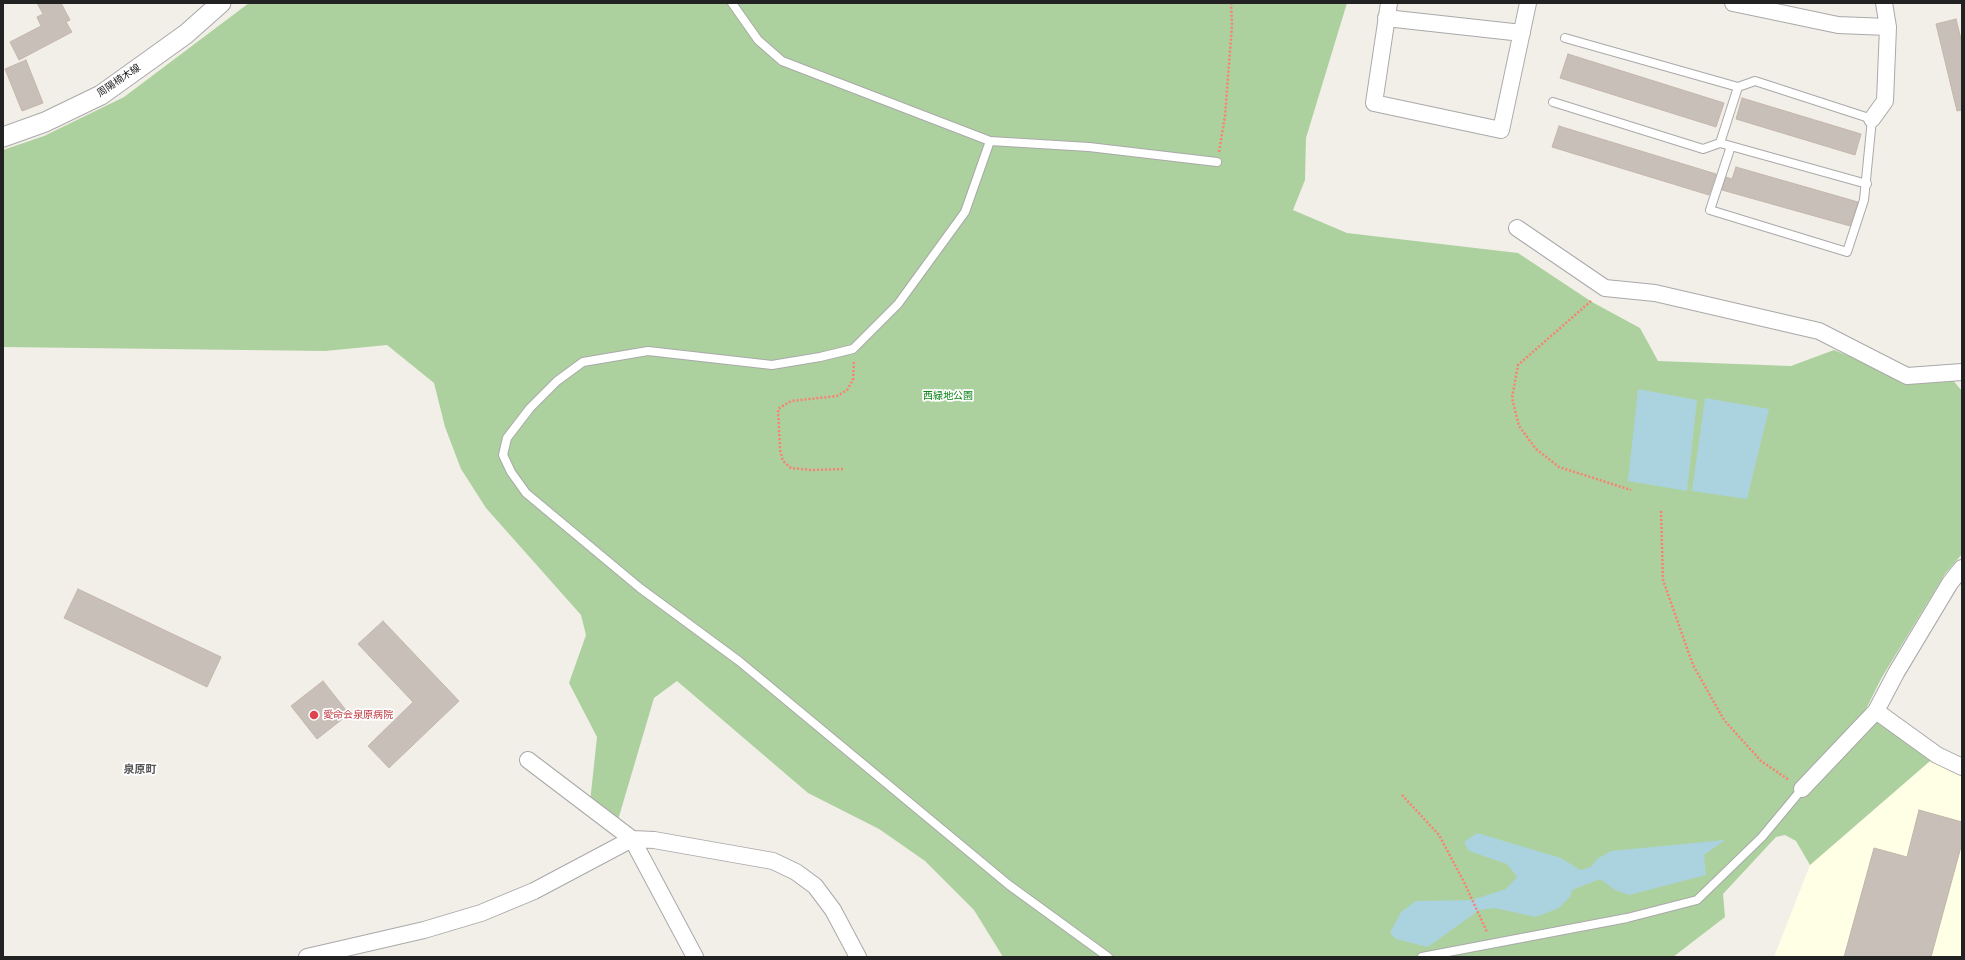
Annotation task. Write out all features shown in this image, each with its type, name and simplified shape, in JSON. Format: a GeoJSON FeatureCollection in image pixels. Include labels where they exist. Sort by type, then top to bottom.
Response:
{"type":"FeatureCollection","features":[{"type":"Feature","properties":{"kind":"street","name":"周陽楠木線"},"geometry":{"type":"LineString","coordinates":[[3,137],[45,122],[101,95],[186,34],[221,3]]}},
{"type":"Feature","properties":{"kind":"street"},"geometry":{"type":"LineString","coordinates":[[1522,33],[1387,10],[1374,103],[1501,130],[1522,33],[1528,3]]}},
{"type":"Feature","properties":{"kind":"street"},"geometry":{"type":"LineString","coordinates":[[1733,3],[1838,25],[1888,27]]}},
{"type":"Feature","properties":{"kind":"street"},"geometry":{"type":"LineString","coordinates":[[1872,119],[1885,101],[1888,27],[1884,3]]}},
{"type":"Feature","properties":{"kind":"street"},"geometry":{"type":"LineString","coordinates":[[1517,228],[1605,288],[1655,293],[1819,331],[1907,376],[1962,372]]}},
{"type":"Feature","properties":{"kind":"street"},"geometry":{"type":"LineString","coordinates":[[1802,789],[1876,711],[1911,647],[1950,583],[1962,568]]}},
{"type":"Feature","properties":{"kind":"street"},"geometry":{"type":"LineString","coordinates":[[1876,711],[1937,756],[1962,767]]}},
{"type":"Feature","properties":{"kind":"street"},"geometry":{"type":"LineString","coordinates":[[528,760],[632,839],[695,957]]}},
{"type":"Feature","properties":{"kind":"street"},"geometry":{"type":"LineString","coordinates":[[307,957],[424,930],[480,913],[534,891],[632,839],[654,840],[773,861],[796,872],[815,886],[833,910],[858,957]]}},
{"type":"Feature","properties":{"kind":"lane"},"geometry":{"type":"LineString","coordinates":[[732,3],[758,40],[782,61],[990,140],[1089,147],[1217,162]]}},
{"type":"Feature","properties":{"kind":"lane"},"geometry":{"type":"LineString","coordinates":[[1565,38],[1738,87],[1755,81],[1872,119],[1867,184],[1864,200],[1847,252],[1710,210],[1731,146]]}},
{"type":"Feature","properties":{"kind":"lane"},"geometry":{"type":"LineString","coordinates":[[1720,143],[1738,87]]}},
{"type":"Feature","properties":{"kind":"lane"},"geometry":{"type":"LineString","coordinates":[[1553,102],[1703,149],[1720,143],[1867,184]]}},
{"type":"Feature","properties":{"kind":"lane"},"geometry":{"type":"LineString","coordinates":[[990,140],[965,212],[898,304],[853,349],[820,357],[772,365],[648,351],[583,362],[556,380],[530,408],[507,438],[503,455],[511,472],[526,493],[640,588],[739,661],[1009,885],[1108,957]]}},
{"type":"Feature","properties":{"kind":"lane"},"geometry":{"type":"LineString","coordinates":[[1422,957],[1627,918],[1697,900],[1762,837],[1802,789]]}},
{"type":"Feature","properties":{"kind":"path"},"geometry":{"type":"LineString","coordinates":[[1217,162],[1225,116],[1232,25],[1231,3]]}},
{"type":"Feature","properties":{"kind":"path"},"geometry":{"type":"LineString","coordinates":[[1591,301],[1518,365],[1512,398],[1519,426],[1536,449],[1560,466],[1631,490]]}},
{"type":"Feature","properties":{"kind":"path"},"geometry":{"type":"LineString","coordinates":[[843,469],[812,470],[791,468],[783,461],[780,450],[778,409],[791,401],[837,396],[847,390],[853,380],[855,368],[853,349]]}},
{"type":"Feature","properties":{"kind":"path"},"geometry":{"type":"LineString","coordinates":[[1661,511],[1663,580],[1693,665],[1724,720],[1761,761],[1802,789]]}},
{"type":"Feature","properties":{"kind":"path"},"geometry":{"type":"LineString","coordinates":[[1402,795],[1439,834],[1464,882],[1492,944]]}},
{"type":"Feature","properties":{"kind":"shaded area"},"geometry":{"type":"Polygon","coordinates":[[[1937,755],[1962,767],[1962,957],[1774,957],[1810,865],[1937,755]]]}},
{"type":"Feature","properties":{"kind":"green space","name":"西緑地公園"},"geometry":{"type":"Polygon","coordinates":[[[249,3],[1347,3],[1306,138],[1305,180],[1293,210],[1347,233],[1518,253],[1592,302],[1640,328],[1658,361],[1791,366],[1834,350],[1902,378],[1951,378],[1962,391],[1962,554],[1945,574],[1882,677],[1864,713],[1937,755],[1810,865],[1796,841],[1785,835],[1776,837],[1723,894],[1725,917],[1673,957],[1003,957],[974,910],[925,861],[879,829],[808,793],[677,681],[654,698],[618,820],[590,802],[597,737],[569,683],[586,635],[581,615],[486,508],[461,469],[445,427],[434,383],[387,345],[325,351],[3,347],[3,150],[44,136],[124,97],[249,3]]]}},
{"type":"Feature","properties":{"kind":"water"},"geometry":{"type":"Polygon","coordinates":[[[1638,389],[1697,400],[1687,491],[1628,481],[1638,389]]]}},
{"type":"Feature","properties":{"kind":"water"},"geometry":{"type":"Polygon","coordinates":[[[1705,398],[1769,409],[1747,499],[1692,491],[1705,398]]]}},
{"type":"Feature","properties":{"kind":"water"},"geometry":{"type":"Polygon","coordinates":[[[1477,833],[1561,858],[1580,870],[1591,867],[1597,859],[1611,851],[1725,840],[1704,855],[1706,875],[1629,895],[1615,890],[1600,879],[1572,890],[1570,897],[1559,908],[1536,917],[1495,908],[1479,910],[1428,947],[1396,939],[1390,933],[1401,912],[1416,901],[1472,900],[1506,889],[1517,877],[1507,864],[1469,851],[1464,842],[1477,833]]]}},
{"type":"Feature","properties":{"kind":"building"},"geometry":{"type":"Polygon","coordinates":[[[37,3],[61,3],[70,20],[66,22],[72,32],[19,60],[10,42],[41,26],[37,17],[43,14],[37,3]]]}},
{"type":"Feature","properties":{"kind":"building"},"geometry":{"type":"Polygon","coordinates":[[[1956,19],[1962,43],[1962,110],[1957,111],[1936,24],[1956,19]]]}},
{"type":"Feature","properties":{"kind":"building"},"geometry":{"type":"Polygon","coordinates":[[[1568,54],[1724,103],[1716,127],[1560,78],[1568,54]]]}},
{"type":"Feature","properties":{"kind":"building"},"geometry":{"type":"Polygon","coordinates":[[[26,60],[43,103],[22,111],[5,69],[26,60]]]}},
{"type":"Feature","properties":{"kind":"building"},"geometry":{"type":"Polygon","coordinates":[[[1742,98],[1861,134],[1855,155],[1736,119],[1742,98]]]}},
{"type":"Feature","properties":{"kind":"building"},"geometry":{"type":"Polygon","coordinates":[[[1559,126],[1716,174],[1709,195],[1552,147],[1559,126]]]}},
{"type":"Feature","properties":{"kind":"building"},"geometry":{"type":"Polygon","coordinates":[[[1736,167],[1858,202],[1850,226],[1722,190],[1726,177],[1732,179],[1736,167]]]}},
{"type":"Feature","properties":{"kind":"building"},"geometry":{"type":"Polygon","coordinates":[[[78,589],[221,657],[207,687],[64,618],[78,589]]]}},
{"type":"Feature","properties":{"kind":"building"},"geometry":{"type":"Polygon","coordinates":[[[383,621],[459,701],[389,768],[368,746],[413,702],[358,644],[383,621]]]}},
{"type":"Feature","properties":{"kind":"building"},"geometry":{"type":"Polygon","coordinates":[[[323,681],[349,714],[317,739],[291,706],[323,681]]]}},
{"type":"Feature","properties":{"kind":"building"},"geometry":{"type":"Polygon","coordinates":[[[1919,810],[1962,822],[1962,843],[1931,957],[1844,957],[1874,848],[1907,857],[1919,810]]]}},
{"type":"Feature","properties":{"kind":"place","name":"愛命会泉原病院"},"geometry":{"type":"Point","coordinates":[314,715]}},
{"type":"Feature","properties":{"kind":"district","name":"泉原町"},"geometry":{"type":"Point","coordinates":[140,770]}}]}
